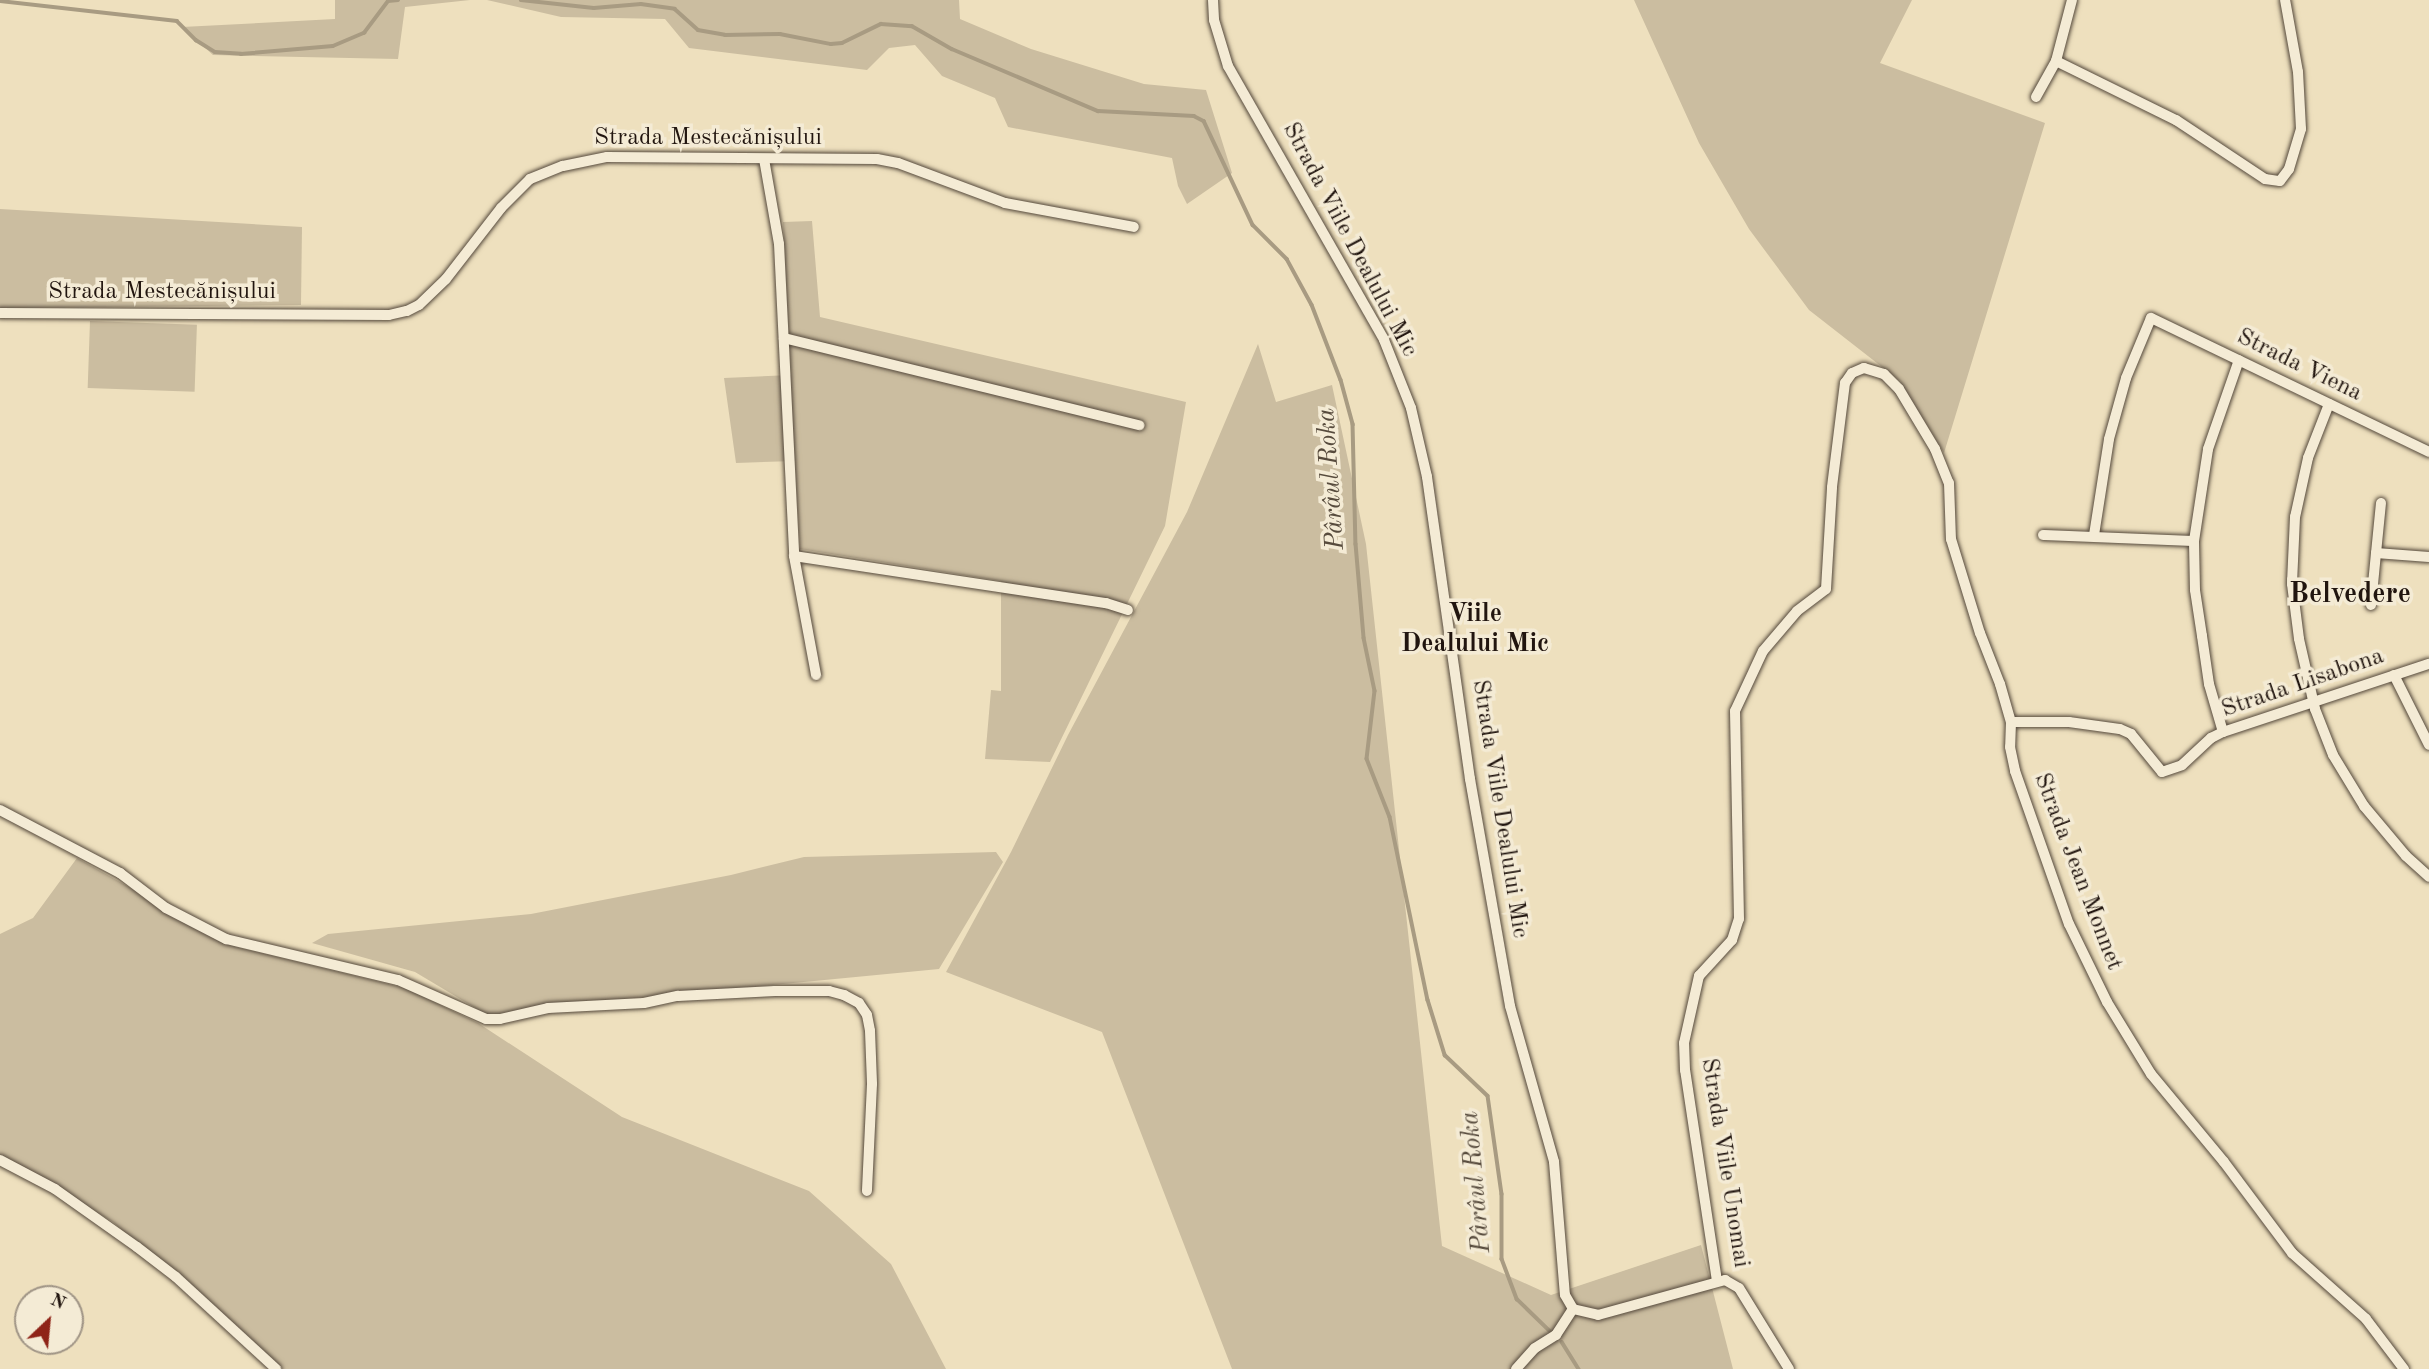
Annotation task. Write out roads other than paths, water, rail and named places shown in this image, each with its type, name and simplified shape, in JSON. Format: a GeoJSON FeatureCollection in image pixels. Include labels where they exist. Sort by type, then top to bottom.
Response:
{"type":"FeatureCollection","features":[{"type":"Feature","properties":{"kind":"street","name":"Strada Viile Dealului Mic"},"geometry":{"type":"LineString","coordinates":[[1213,0],[1213,20],[1228,66],[1384,340],[1411,408],[1427,477],[1471,779],[1508,994],[1554,1162],[1565,1295],[1573,1309]]}},
{"type":"Feature","properties":{"kind":"street"},"geometry":{"type":"LineString","coordinates":[[2036,97],[2056,61],[2072,0]]}},
{"type":"Feature","properties":{"kind":"street"},"geometry":{"type":"LineString","coordinates":[[2056,61],[2176,120],[2265,179],[2280,181],[2289,169],[2301,129],[2298,72],[2285,0]]}},
{"type":"Feature","properties":{"kind":"street","name":"Strada Mestecănișului"},"geometry":{"type":"LineString","coordinates":[[0,313],[390,315],[419,305],[446,279],[514,194],[530,179],[548,171],[607,157],[877,159],[898,163],[1005,203],[1133,227]]}},
{"type":"Feature","properties":{"kind":"street"},"geometry":{"type":"LineString","coordinates":[[764,159],[777,218],[794,556],[816,675]]}},
{"type":"Feature","properties":{"kind":"street","name":"Strada Viena"},"geometry":{"type":"LineString","coordinates":[[2094,535],[2109,439],[2126,378],[2151,318],[2429,452]]}},
{"type":"Feature","properties":{"kind":"street"},"geometry":{"type":"LineString","coordinates":[[784,338],[1139,425]]}},
{"type":"Feature","properties":{"kind":"street"},"geometry":{"type":"LineString","coordinates":[[2223,732],[2209,684],[2195,590],[2194,541],[2208,449],[2239,360]]}},
{"type":"Feature","properties":{"kind":"street","name":"Strada Jean Monnet"},"geometry":{"type":"LineString","coordinates":[[1864,368],[1884,374],[1899,389],[1935,449],[1949,483],[1951,539],[2011,722],[2010,747],[2015,771],[2070,924],[2107,1002],[2151,1074],[2224,1162],[2292,1253],[2366,1319],[2404,1369]]}},
{"type":"Feature","properties":{"kind":"street","name":"Strada Viile Unomai"},"geometry":{"type":"LineString","coordinates":[[1789,1369],[1739,1288],[1725,1280],[1717,1281],[1685,1070],[1685,1043],[1699,976],[1732,940],[1740,919],[1735,710],[1763,652],[1797,611],[1825,589],[1832,487],[1845,383],[1852,373],[1864,368]]}},
{"type":"Feature","properties":{"kind":"street"},"geometry":{"type":"LineString","coordinates":[[2329,404],[2308,458],[2295,517],[2292,584],[2298,639],[2313,703],[2333,755],[2364,806],[2406,856],[2429,877]]}},
{"type":"Feature","properties":{"kind":"street"},"geometry":{"type":"LineString","coordinates":[[2371,605],[2381,503]]}},
{"type":"Feature","properties":{"kind":"street"},"geometry":{"type":"LineString","coordinates":[[2043,535],[2194,541]]}},
{"type":"Feature","properties":{"kind":"street"},"geometry":{"type":"LineString","coordinates":[[2376,553],[2429,557]]}},
{"type":"Feature","properties":{"kind":"street"},"geometry":{"type":"LineString","coordinates":[[794,556],[1106,603],[1128,610]]}},
{"type":"Feature","properties":{"kind":"street","name":"Strada Lisabona"},"geometry":{"type":"LineString","coordinates":[[2011,722],[2096,723],[2120,729],[2131,734],[2162,772],[2182,765],[2211,738],[2223,732],[2429,664]]}},
{"type":"Feature","properties":{"kind":"street"},"geometry":{"type":"LineString","coordinates":[[2393,675],[2429,745]]}},
{"type":"Feature","properties":{"kind":"street"},"geometry":{"type":"LineString","coordinates":[[0,810],[120,873],[166,908],[226,939],[398,980],[486,1019],[500,1019],[548,1008],[644,1003],[678,996],[775,991],[829,991],[844,995],[859,1003],[867,1015],[870,1031],[872,1083],[867,1191]]}},
{"type":"Feature","properties":{"kind":"street"},"geometry":{"type":"LineString","coordinates":[[0,1160],[55,1189],[137,1247],[176,1277],[276,1369]]}},
{"type":"Feature","properties":{"kind":"street"},"geometry":{"type":"LineString","coordinates":[[1516,1369],[1535,1348],[1556,1335],[1573,1309],[1598,1315],[1717,1281]]}},
{"type":"Feature","properties":{"kind":"waterway","name":"Pârâul Roka"},"geometry":{"type":"LineString","coordinates":[[0,1],[177,21],[196,40],[215,52],[241,54],[333,46],[364,33],[388,1],[398,0]]}},
{"type":"Feature","properties":{"kind":"waterway","name":"Pârâul Roka"},"geometry":{"type":"LineString","coordinates":[[521,0],[594,8],[641,4],[675,9],[698,30],[725,35],[780,34],[831,44],[842,43],[881,24],[912,26],[952,49],[1098,111],[1194,116],[1204,121],[1253,225],[1287,259],[1312,305],[1341,380],[1353,424],[1356,544],[1364,638],[1375,691],[1367,759],[1390,817],[1428,1000],[1445,1055],[1488,1096],[1502,1194],[1502,1259],[1517,1299],[1549,1330]]}},
{"type":"Feature","properties":{"kind":"waterway","name":"Pârâul Roka"},"geometry":{"type":"LineString","coordinates":[[1562,1342],[1579,1369]]}},
{"type":"Feature","properties":{"kind":"district","name":"Belvedere"},"geometry":{"type":"Point","coordinates":[2350,595]}},
{"type":"Feature","properties":{"kind":"district","name":"Viile Dealului Mic"},"geometry":{"type":"Point","coordinates":[1475,630]}}]}
